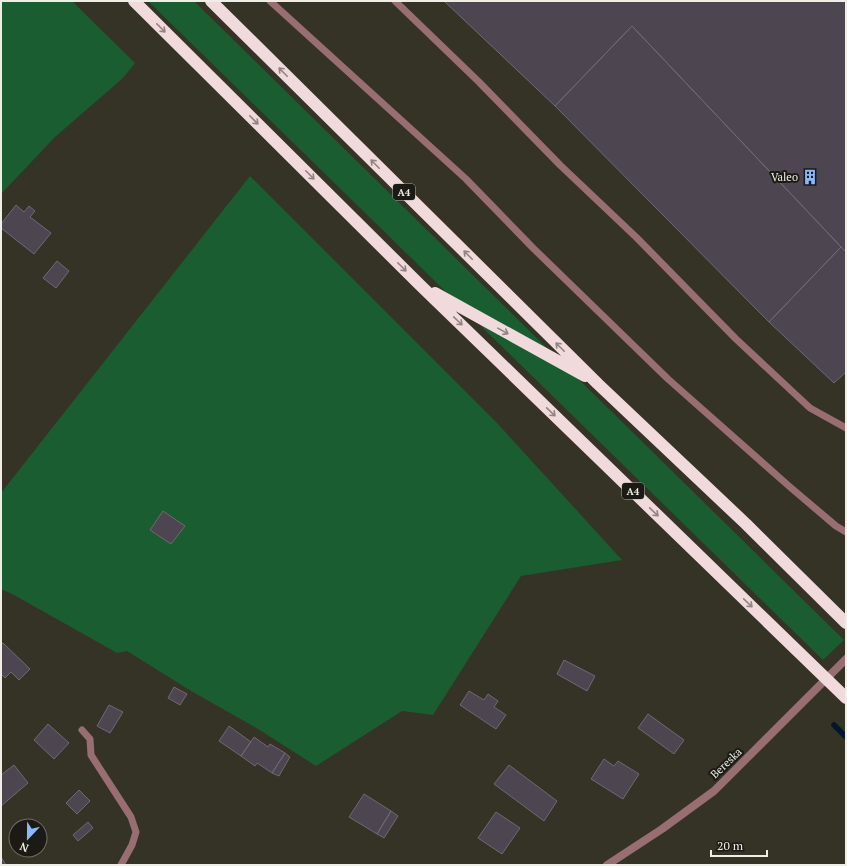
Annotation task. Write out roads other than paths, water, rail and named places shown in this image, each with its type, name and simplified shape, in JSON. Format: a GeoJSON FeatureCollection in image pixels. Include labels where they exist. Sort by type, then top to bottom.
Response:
{"type":"FeatureCollection","features":[{"type":"Feature","properties":{"kind":"highway","name":"A4"},"geometry":{"type":"LineString","coordinates":[[134,1],[420,285],[846,698]]}},
{"type":"Feature","properties":{"kind":"highway","name":"A4"},"geometry":{"type":"LineString","coordinates":[[211,1],[598,384],[741,518],[846,623]]}},
{"type":"Feature","properties":{"kind":"highway","name":"A4"},"geometry":{"type":"LineString","coordinates":[[420,285],[598,384]]}},
{"type":"Feature","properties":{"kind":"street","name":"Bereska"},"geometry":{"type":"LineString","coordinates":[[607,865],[662,829],[714,791],[846,660]]}},
{"type":"Feature","properties":{"kind":"lane"},"geometry":{"type":"LineString","coordinates":[[270,1],[466,179],[668,379],[790,487],[836,526],[846,532]]}},
{"type":"Feature","properties":{"kind":"lane"},"geometry":{"type":"LineString","coordinates":[[395,1],[560,165],[637,238],[736,339],[810,408],[846,428]]}},
{"type":"Feature","properties":{"kind":"lane"},"geometry":{"type":"LineString","coordinates":[[82,730],[90,739],[91,755],[131,817],[136,832],[132,844],[121,865]]}},
{"type":"Feature","properties":{"kind":"waterway"},"geometry":{"type":"LineString","coordinates":[[834,725],[846,737]]}},
{"type":"Feature","properties":{"kind":"place","name":"Valeo"},"geometry":{"type":"Point","coordinates":[810,177]}}]}
